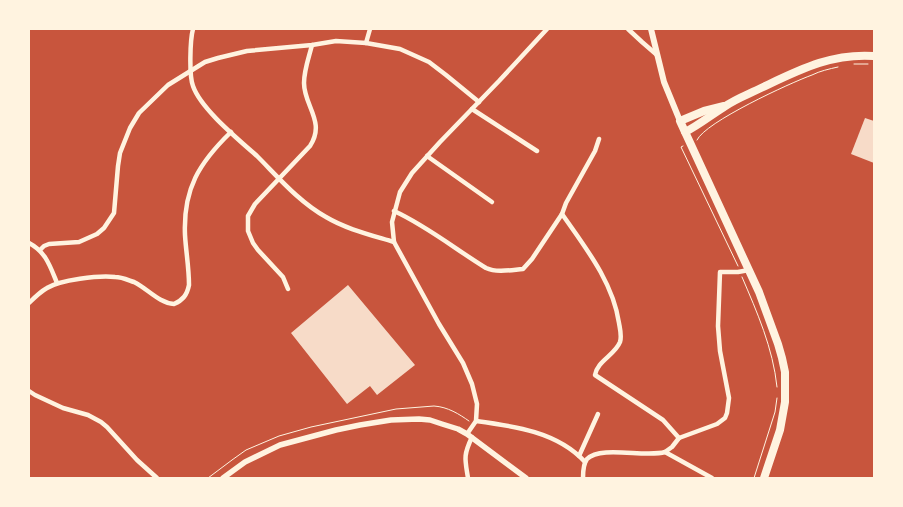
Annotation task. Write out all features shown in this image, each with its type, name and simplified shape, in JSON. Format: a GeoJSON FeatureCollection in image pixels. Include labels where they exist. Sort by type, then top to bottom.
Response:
{"type":"FeatureCollection","features":[{"type":"Feature","properties":{"kind":"main road"},"geometry":{"type":"LineString","coordinates":[[651,29],[664,82],[759,292],[778,344],[784,372],[785,402],[780,430],[764,478]]}},
{"type":"Feature","properties":{"kind":"main road"},"geometry":{"type":"LineString","coordinates":[[685,132],[700,124],[724,106],[808,66],[832,58],[874,56]]}},
{"type":"Feature","properties":{"kind":"main road"},"geometry":{"type":"LineString","coordinates":[[680,121],[704,111],[724,106]]}},
{"type":"Feature","properties":{"kind":"street"},"geometry":{"type":"LineString","coordinates":[[193,29],[190,37],[191,79],[195,92],[211,113],[304,202],[326,217],[350,228],[394,242]]}},
{"type":"Feature","properties":{"kind":"street"},"geometry":{"type":"LineString","coordinates":[[366,43],[370,29]]}},
{"type":"Feature","properties":{"kind":"street"},"geometry":{"type":"LineString","coordinates":[[468,478],[465,457],[476,421],[477,404],[472,384],[463,363],[439,324],[394,242],[392,222],[400,192],[412,173],[547,29]]}},
{"type":"Feature","properties":{"kind":"street"},"geometry":{"type":"LineString","coordinates":[[628,29],[657,54]]}},
{"type":"Feature","properties":{"kind":"street"},"geometry":{"type":"LineString","coordinates":[[40,250],[49,244],[79,242],[97,234],[104,228],[114,213],[120,152],[134,121],[139,113],[168,85],[205,62],[228,55],[336,41],[366,43],[400,49],[429,62],[479,102]]}},
{"type":"Feature","properties":{"kind":"street"},"geometry":{"type":"LineString","coordinates":[[288,289],[283,277],[258,250],[250,237],[248,216],[279,178],[310,146],[315,135],[315,120],[304,84],[312,45]]}},
{"type":"Feature","properties":{"kind":"street"},"geometry":{"type":"LineString","coordinates":[[472,109],[536,151]]}},
{"type":"Feature","properties":{"kind":"street"},"geometry":{"type":"LineString","coordinates":[[29,303],[40,293],[57,283],[92,277],[115,276],[140,285],[167,303],[174,304],[184,298],[189,285],[184,223],[189,193],[204,162],[232,132]]}},
{"type":"Feature","properties":{"kind":"street"},"geometry":{"type":"LineString","coordinates":[[394,211],[428,229],[486,268],[491,270],[523,269],[532,259],[562,214],[570,195],[595,151],[599,139]]}},
{"type":"Feature","properties":{"kind":"street"},"geometry":{"type":"LineString","coordinates":[[427,156],[492,202]]}},
{"type":"Feature","properties":{"kind":"street"},"geometry":{"type":"LineString","coordinates":[[562,214],[587,250],[612,294],[616,306],[620,342],[614,352],[599,366],[595,375],[663,420],[679,438]]}},
{"type":"Feature","properties":{"kind":"street"},"geometry":{"type":"LineString","coordinates":[[29,243],[40,250],[49,264],[57,283]]}},
{"type":"Feature","properties":{"kind":"street"},"geometry":{"type":"LineString","coordinates":[[583,478],[585,462],[590,457],[615,452],[656,454],[665,452],[679,438],[717,424],[725,418],[729,398],[720,351],[718,326],[720,272],[749,270]]}},
{"type":"Feature","properties":{"kind":"street"},"geometry":{"type":"LineString","coordinates":[[29,391],[63,408],[88,415],[101,422],[157,478]]}},
{"type":"Feature","properties":{"kind":"street"},"geometry":{"type":"LineString","coordinates":[[579,456],[598,414]]}},
{"type":"Feature","properties":{"kind":"street"},"geometry":{"type":"LineString","coordinates":[[223,478],[245,462],[280,445],[360,425],[391,420],[418,419],[430,420],[458,429],[526,478]]}},
{"type":"Feature","properties":{"kind":"street"},"geometry":{"type":"LineString","coordinates":[[476,421],[503,425],[543,435],[560,442],[585,462]]}},
{"type":"Feature","properties":{"kind":"street"},"geometry":{"type":"LineString","coordinates":[[665,452],[712,478]]}},
{"type":"Feature","properties":{"kind":"path"},"geometry":{"type":"LineString","coordinates":[[850,64],[869,64]]}},
{"type":"Feature","properties":{"kind":"path"},"geometry":{"type":"LineString","coordinates":[[696,140],[706,130],[745,106],[813,74],[844,66]]}},
{"type":"Feature","properties":{"kind":"path"},"geometry":{"type":"LineString","coordinates":[[682,147],[740,272],[771,354],[777,386],[777,399],[775,412],[754,478]]}},
{"type":"Feature","properties":{"kind":"building"},"geometry":{"type":"Polygon","coordinates":[[[865,118],[874,121],[874,163],[851,154],[865,118]]]}},
{"type":"Feature","properties":{"kind":"building"},"geometry":{"type":"Polygon","coordinates":[[[348,285],[415,365],[377,395],[370,386],[347,404],[291,333],[348,285]]]}}]}
